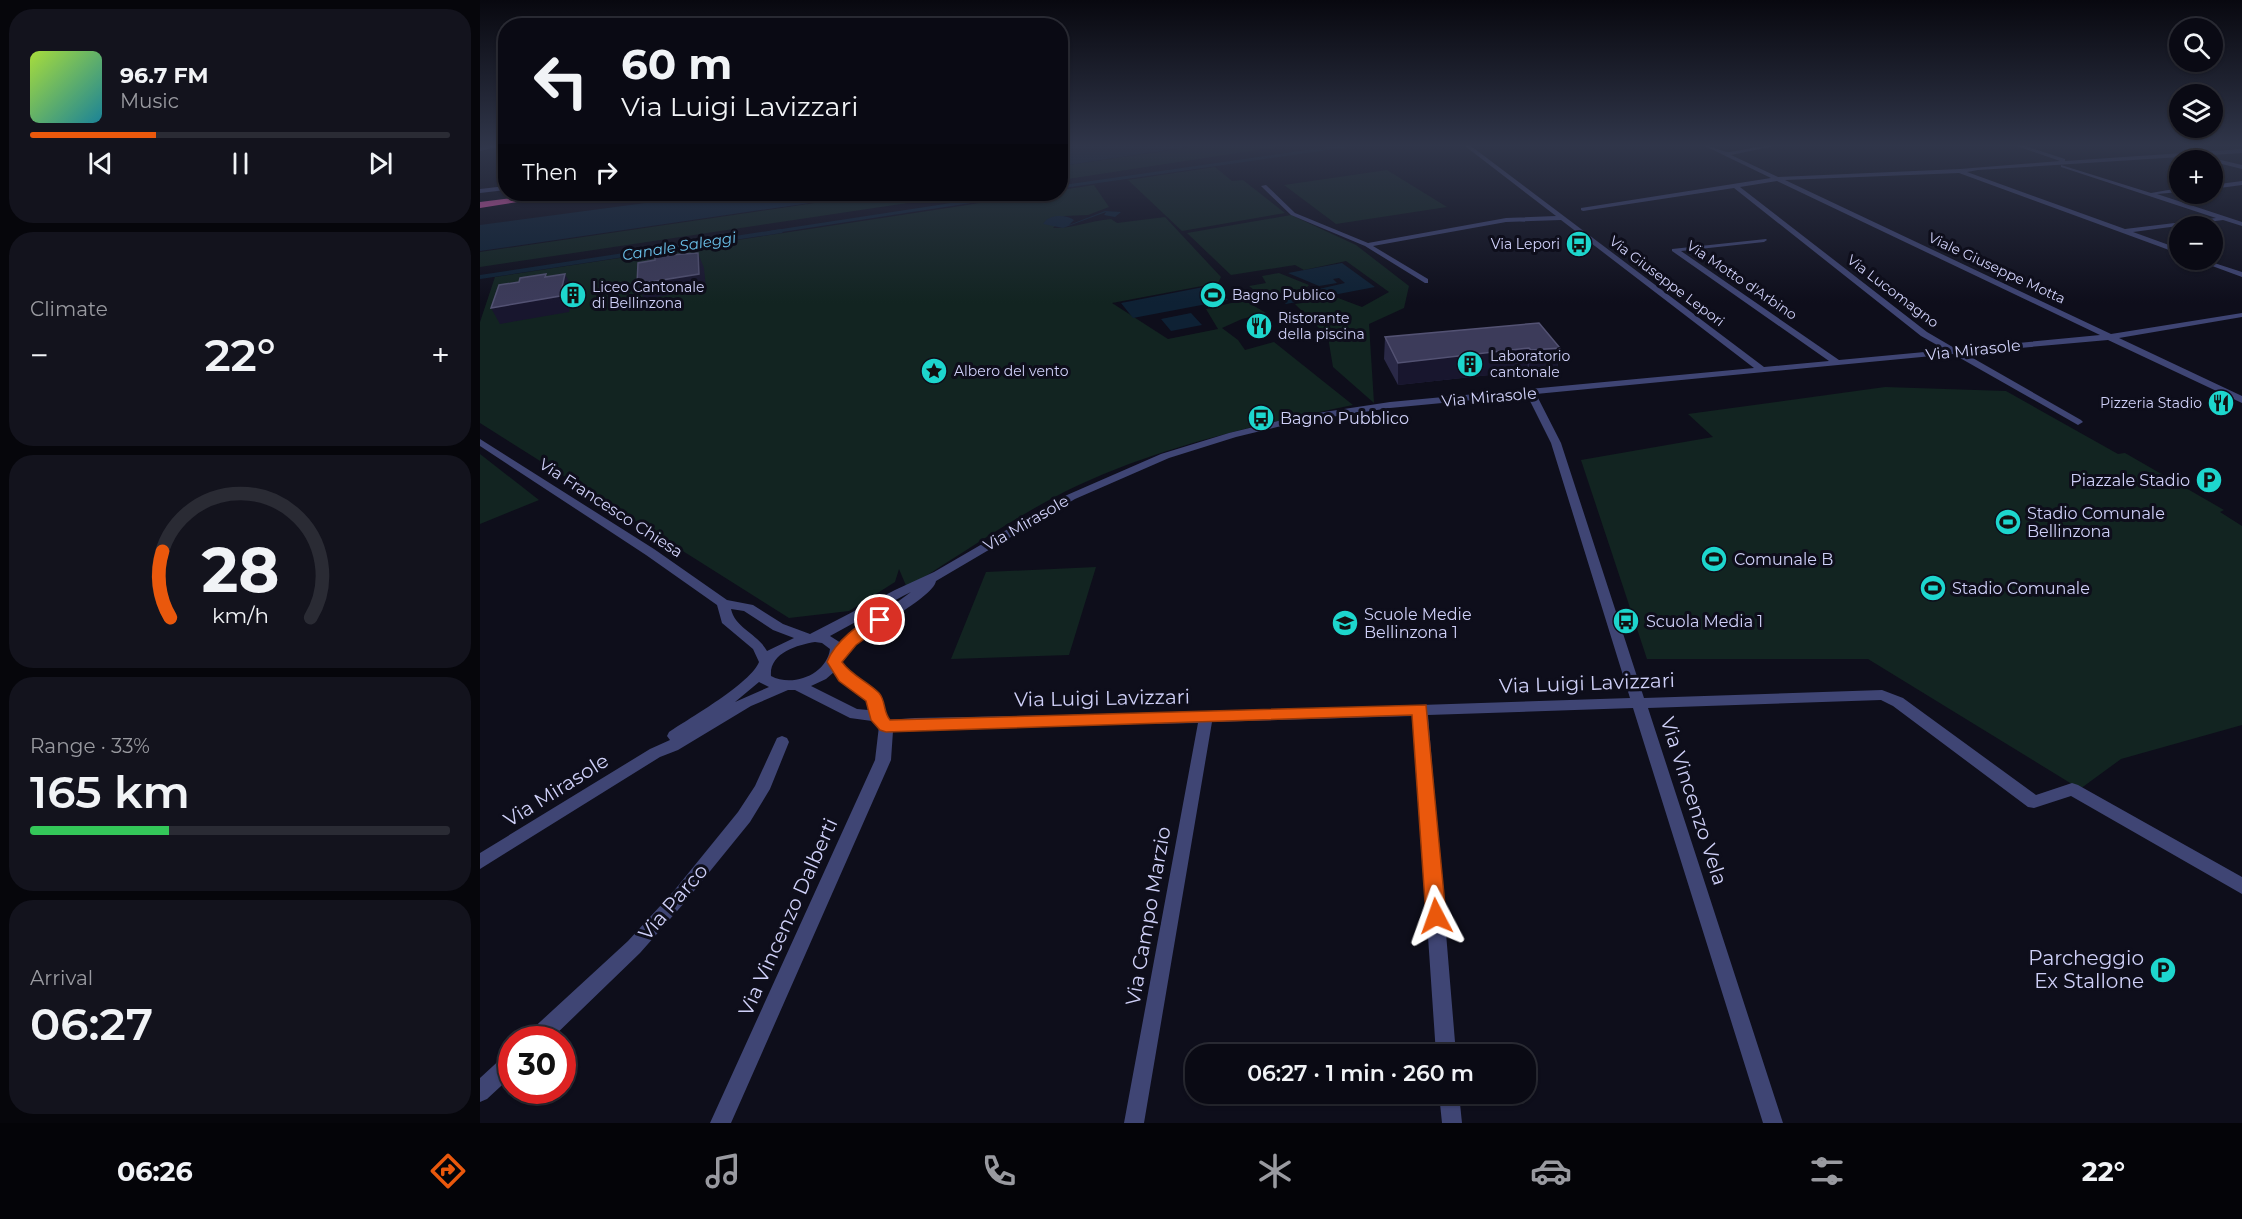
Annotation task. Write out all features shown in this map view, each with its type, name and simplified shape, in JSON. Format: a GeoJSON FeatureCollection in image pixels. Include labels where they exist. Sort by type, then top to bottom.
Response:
{"type":"FeatureCollection","features":[{"type":"Feature","properties":{"kind":"highway"},"geometry":{"type":"LineString","coordinates":[[480,205],[510,201]]}},
{"type":"Feature","properties":{"kind":"street"},"geometry":{"type":"LineString","coordinates":[[1277,198],[1293,214],[1367,245],[1425,282]]}},
{"type":"Feature","properties":{"kind":"street","name":"Via Giuseppe Lepori"},"geometry":{"type":"LineString","coordinates":[[1536,198],[1764,371]]}},
{"type":"Feature","properties":{"kind":"street"},"geometry":{"type":"LineString","coordinates":[[1584,209],[1650,198]]}},
{"type":"Feature","properties":{"kind":"street","name":"Via Lucomagno"},"geometry":{"type":"LineString","coordinates":[[1751,198],[1924,334],[2078,422]]}},
{"type":"Feature","properties":{"kind":"street","name":"Viale Giuseppe Motta"},"geometry":{"type":"LineString","coordinates":[[1819,198],[2242,400]]}},
{"type":"Feature","properties":{"kind":"street"},"geometry":{"type":"LineString","coordinates":[[2033,198],[2169,248]]}},
{"type":"Feature","properties":{"kind":"street"},"geometry":{"type":"LineString","coordinates":[[2162,198],[2242,224]]}},
{"type":"Feature","properties":{"kind":"street"},"geometry":{"type":"LineString","coordinates":[[2187,198],[2242,216]]}},
{"type":"Feature","properties":{"kind":"street"},"geometry":{"type":"LineString","coordinates":[[2123,232],[2242,216]]}},
{"type":"Feature","properties":{"kind":"street"},"geometry":{"type":"LineString","coordinates":[[1367,245],[1506,220],[1562,218]]}},
{"type":"Feature","properties":{"kind":"street","name":"Via Motto d'Arbino"},"geometry":{"type":"LineString","coordinates":[[1764,240],[1674,250],[1839,364]]}},
{"type":"Feature","properties":{"kind":"street"},"geometry":{"type":"LineString","coordinates":[[2223,268],[2242,275]]}},
{"type":"Feature","properties":{"kind":"street","name":"Via Mirasole"},"geometry":{"type":"LineString","coordinates":[[655,753],[667,741],[729,699],[789,644],[812,639],[938,575],[1071,497],[1118,475],[1199,445],[1298,419],[1395,404],[2110,337],[2242,315]]}},
{"type":"Feature","properties":{"kind":"street","name":"Via Vincenzo Vela"},"geometry":{"type":"LineString","coordinates":[[1531,393],[1556,442],[1773,1123]]}},
{"type":"Feature","properties":{"kind":"street","name":"Via Francesco Chiesa"},"geometry":{"type":"LineString","coordinates":[[480,442],[650,552],[723,603],[748,608],[778,627],[812,639],[832,643],[836,658]]}},
{"type":"Feature","properties":{"kind":"street","name":"Via Mirasole"},"geometry":{"type":"LineString","coordinates":[[480,862],[655,753],[673,746],[746,702],[819,676],[864,631],[912,600],[938,575]]}},
{"type":"Feature","properties":{"kind":"street","name":"Via Francesco Chiesa"},"geometry":{"type":"LineString","coordinates":[[723,603],[727,620],[758,646],[764,667]]}},
{"type":"Feature","properties":{"kind":"street"},"geometry":{"type":"LineString","coordinates":[[836,658],[844,677],[873,698],[881,721]]}},
{"type":"Feature","properties":{"kind":"street","name":"Via Luigi Lavizzari"},"geometry":{"type":"LineString","coordinates":[[764,667],[769,682],[791,685],[855,714],[881,721],[915,723],[1206,717],[1870,694],[1887,696],[2034,802],[2072,789],[2242,886]]}},
{"type":"Feature","properties":{"kind":"street"},"geometry":{"type":"LineString","coordinates":[[1420,709],[1445,1044]]}},
{"type":"Feature","properties":{"kind":"street","name":"Via Campo Marzio"},"geometry":{"type":"LineString","coordinates":[[1134,1123],[1206,717]]}},
{"type":"Feature","properties":{"kind":"street","name":"Via Vincenzo Dalberti"},"geometry":{"type":"LineString","coordinates":[[720,1123],[883,760],[881,721]]}},
{"type":"Feature","properties":{"kind":"street","name":"Via Parco"},"geometry":{"type":"LineString","coordinates":[[550,1026],[634,947],[680,897],[762,789],[782,742]]}},
{"type":"Feature","properties":{"kind":"street"},"geometry":{"type":"LineString","coordinates":[[480,1092],[498,1075]]}},
{"type":"Feature","properties":{"kind":"street"},"geometry":{"type":"LineString","coordinates":[[1450,1104],[1452,1123]]}},
{"type":"Feature","properties":{"kind":"green space"},"geometry":{"type":"Polygon","coordinates":[[[1103,198],[1109,207],[1088,215],[1064,216],[1053,228],[1111,219],[1117,223],[1165,217],[1221,277],[1218,283],[1112,303],[1168,339],[1218,329],[1206,309],[1244,300],[1266,313],[1242,319],[1222,328],[1238,340],[1245,350],[1274,342],[1353,405],[1206,439],[1100,475],[1066,491],[1006,525],[907,588],[899,569],[895,582],[849,611],[789,618],[480,423],[480,322],[495,277],[994,201],[1103,198]]]}},
{"type":"Feature","properties":{"kind":"green space"},"geometry":{"type":"Polygon","coordinates":[[[1147,198],[1266,198],[1285,213],[1182,231],[1147,198]]]}},
{"type":"Feature","properties":{"kind":"green space"},"geometry":{"type":"Polygon","coordinates":[[[1302,198],[1433,198],[1447,207],[1336,224],[1302,198]]]}},
{"type":"Feature","properties":{"kind":"green space"},"geometry":{"type":"Polygon","coordinates":[[[828,201],[921,201],[480,267],[480,252],[828,201]]]}},
{"type":"Feature","properties":{"kind":"green space"},"geometry":{"type":"Polygon","coordinates":[[[1291,215],[1356,245],[1409,286],[1404,308],[1369,324],[1374,403],[1333,367],[1328,337],[1295,304],[1338,298],[1362,307],[1389,292],[1346,261],[1304,270],[1295,265],[1231,275],[1187,233],[1291,215]]]}},
{"type":"Feature","properties":{"kind":"green space"},"geometry":{"type":"Polygon","coordinates":[[[1279,273],[1309,285],[1305,289],[1262,296],[1249,286],[1266,283],[1262,276],[1279,273]]]}},
{"type":"Feature","properties":{"kind":"green space","name":"Stadio Comunale"},"geometry":{"type":"Polygon","coordinates":[[[1885,387],[2006,391],[2118,454],[2125,453],[2224,510],[2220,512],[2242,526],[2242,725],[2121,759],[2080,789],[1868,659],[1647,659],[1581,460],[1713,437],[1688,414],[1885,387]]]}},
{"type":"Feature","properties":{"kind":"green space"},"geometry":{"type":"Polygon","coordinates":[[[480,454],[539,500],[480,524],[480,454]]]}},
{"type":"Feature","properties":{"kind":"green space"},"geometry":{"type":"Polygon","coordinates":[[[1096,567],[1069,655],[951,659],[986,572],[1096,567]]]}},
{"type":"Feature","properties":{"kind":"water"},"geometry":{"type":"Polygon","coordinates":[[[660,201],[823,201],[480,251],[480,225],[660,201]]]}},
{"type":"Feature","properties":{"kind":"water"},"geometry":{"type":"Polygon","coordinates":[[[1105,211],[1121,212],[1115,217],[1104,215],[1106,212],[1063,228],[1043,224],[1049,218],[1062,216],[1074,220],[1069,225],[1105,211]]]}},
{"type":"Feature","properties":{"kind":"water"},"geometry":{"type":"Polygon","coordinates":[[[1342,263],[1375,287],[1286,304],[1280,298],[1345,283],[1339,278],[1333,279],[1337,283],[1319,286],[1288,273],[1342,263]]]}},
{"type":"Feature","properties":{"kind":"water"},"geometry":{"type":"Polygon","coordinates":[[[1214,285],[1228,300],[1133,318],[1121,303],[1214,285]]]}},
{"type":"Feature","properties":{"kind":"water"},"geometry":{"type":"Polygon","coordinates":[[[1191,313],[1202,325],[1171,331],[1161,319],[1191,313]]]}},
{"type":"Feature","properties":{"kind":"building"},"geometry":{"type":"Polygon","coordinates":[[[698,253],[699,274],[637,284],[638,263],[655,260],[655,256],[698,253]]]}},
{"type":"Feature","properties":{"kind":"building"},"geometry":{"type":"Polygon","coordinates":[[[546,274],[545,277],[565,274],[560,296],[491,308],[499,285],[519,282],[520,278],[546,274]]]}},
{"type":"Feature","properties":{"kind":"building"},"geometry":{"type":"Polygon","coordinates":[[[1539,323],[1560,348],[1531,350],[1529,348],[1398,363],[1385,337],[1539,323]]]}},
{"type":"Feature","properties":{"kind":"waterway","name":"Canale Saleggi"},"geometry":{"type":"LineString","coordinates":[[772,232],[974,201]]}},
{"type":"Feature","properties":{"kind":"waterway","name":"Canale Saleggi"},"geometry":{"type":"LineString","coordinates":[[480,277],[781,231]]}},
{"type":"Feature","properties":{"kind":"place","name":"Via Lepori"},"geometry":{"type":"Point","coordinates":[1579,244]}},
{"type":"Feature","properties":{"kind":"place","name":"Liceo Cantonale di Bellinzona"},"geometry":{"type":"Point","coordinates":[573,295]}},
{"type":"Feature","properties":{"kind":"place","name":"Bagno Publico"},"geometry":{"type":"Point","coordinates":[1213,295]}},
{"type":"Feature","properties":{"kind":"place","name":"Ristorante della piscina"},"geometry":{"type":"Point","coordinates":[1259,326]}},
{"type":"Feature","properties":{"kind":"place","name":"Laboratorio cantonale"},"geometry":{"type":"Point","coordinates":[1470,364]}},
{"type":"Feature","properties":{"kind":"place","name":"Albero del vento"},"geometry":{"type":"Point","coordinates":[934,371]}},
{"type":"Feature","properties":{"kind":"place","name":"Pizzeria Stadio"},"geometry":{"type":"Point","coordinates":[2221,403]}},
{"type":"Feature","properties":{"kind":"place","name":"Bagno Pubblico"},"geometry":{"type":"Point","coordinates":[1261,418]}},
{"type":"Feature","properties":{"kind":"place","name":"Piazzale Stadio"},"geometry":{"type":"Point","coordinates":[2209,480]}},
{"type":"Feature","properties":{"kind":"place","name":"Stadio Comunale Bellinzona"},"geometry":{"type":"Point","coordinates":[2008,522]}},
{"type":"Feature","properties":{"kind":"place","name":"Comunale B"},"geometry":{"type":"Point","coordinates":[1714,559]}},
{"type":"Feature","properties":{"kind":"place","name":"Stadio Comunale"},"geometry":{"type":"Point","coordinates":[1933,588]}},
{"type":"Feature","properties":{"kind":"place","name":"Scuola Media 1"},"geometry":{"type":"Point","coordinates":[1626,621]}},
{"type":"Feature","properties":{"kind":"place","name":"Scuole Medie Bellinzona 1"},"geometry":{"type":"Point","coordinates":[1345,623]}},
{"type":"Feature","properties":{"kind":"place","name":"Parcheggio Ex Stallone"},"geometry":{"type":"Point","coordinates":[2163,970]}},
{"type":"Feature","properties":{"kind":"route"},"geometry":{"type":"LineString","coordinates":[[880,620],[850,642],[837,654],[834,662],[844,677],[873,698],[876,716],[886,726],[915,723],[1206,717],[1420,709],[1436,916]]}}]}
